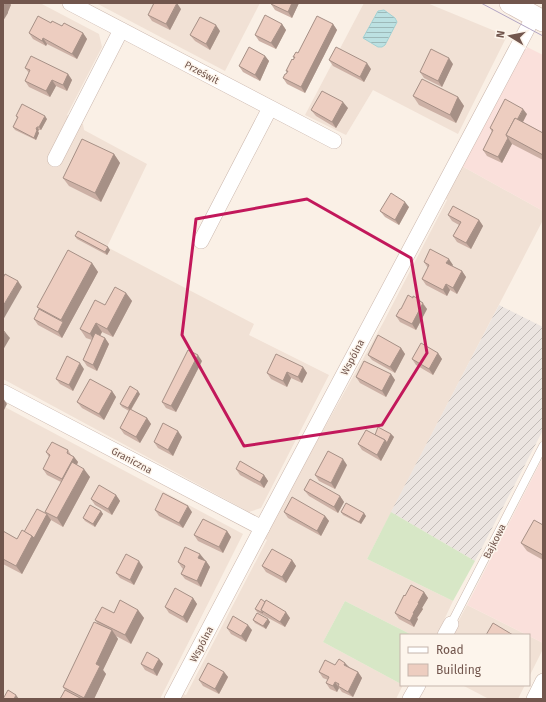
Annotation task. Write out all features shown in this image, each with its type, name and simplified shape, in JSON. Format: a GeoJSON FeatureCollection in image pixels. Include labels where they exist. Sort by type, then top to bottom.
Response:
{"type":"FeatureCollection","features":[{"type":"Feature","properties":{"kind":"main road"},"geometry":{"type":"LineString","coordinates":[[510,3],[534,13]]}},
{"type":"Feature","properties":{"kind":"street","name":"Prześwit"},"geometry":{"type":"LineString","coordinates":[[70,3],[334,141]]}},
{"type":"Feature","properties":{"kind":"street","name":"Wspólna"},"geometry":{"type":"LineString","coordinates":[[172,699],[534,13]]}},
{"type":"Feature","properties":{"kind":"street"},"geometry":{"type":"LineString","coordinates":[[54,159],[121,30]]}},
{"type":"Feature","properties":{"kind":"street"},"geometry":{"type":"LineString","coordinates":[[201,242],[270,108]]}},
{"type":"Feature","properties":{"kind":"street","name":"Graniczna"},"geometry":{"type":"LineString","coordinates":[[3,392],[262,528]]}},
{"type":"Feature","properties":{"kind":"street"},"geometry":{"type":"LineString","coordinates":[[534,699],[543,681]]}},
{"type":"Feature","properties":{"kind":"street"},"geometry":{"type":"LineString","coordinates":[[410,699],[417,686]]}},
{"type":"Feature","properties":{"kind":"lane","name":"Bajkowa"},"geometry":{"type":"LineString","coordinates":[[448,630],[543,446]]}},
{"type":"Feature","properties":{"kind":"highlighted area"},"geometry":{"type":"Polygon","coordinates":[[[307,199],[411,258],[427,353],[382,425],[244,446],[182,335],[196,219],[307,199]]]}},
{"type":"Feature","properties":{"kind":"shaded area"},"geometry":{"type":"Polygon","coordinates":[[[3,3],[40,3],[99,34],[102,47],[67,115],[83,124],[84,130],[147,164],[107,247],[254,324],[249,335],[329,375],[261,508],[249,512],[3,379],[3,3]]]}},
{"type":"Feature","properties":{"kind":"shaded area"},"geometry":{"type":"Polygon","coordinates":[[[96,3],[260,3],[225,71],[96,3]]]}},
{"type":"Feature","properties":{"kind":"shaded area"},"geometry":{"type":"Polygon","coordinates":[[[364,3],[427,3],[507,36],[458,134],[373,90],[346,135],[305,115],[364,3]]]}},
{"type":"Feature","properties":{"kind":"shaded area"},"geometry":{"type":"Polygon","coordinates":[[[523,45],[543,55],[543,211],[460,165],[523,45]]]}},
{"type":"Feature","properties":{"kind":"shaded area"},"geometry":{"type":"Polygon","coordinates":[[[460,165],[543,211],[543,220],[367,559],[453,601],[437,634],[410,634],[345,601],[323,642],[400,683],[400,686],[402,686],[396,699],[179,699],[182,694],[186,695],[267,540],[263,538],[383,323],[447,200],[444,197],[460,165]]]}},
{"type":"Feature","properties":{"kind":"shaded area"},"geometry":{"type":"Polygon","coordinates":[[[499,305],[543,327],[543,430],[475,561],[391,512],[499,305]]]}},
{"type":"Feature","properties":{"kind":"shaded area"},"geometry":{"type":"Polygon","coordinates":[[[3,406],[243,534],[160,699],[3,699],[3,406]]]}},
{"type":"Feature","properties":{"kind":"shaded area"},"geometry":{"type":"Polygon","coordinates":[[[543,457],[543,643],[530,636],[530,634],[525,634],[467,605],[543,457]]]}},
{"type":"Feature","properties":{"kind":"shaded area"},"geometry":{"type":"Polygon","coordinates":[[[467,605],[525,634],[452,634],[467,605]]]}},
{"type":"Feature","properties":{"kind":"shaded area"},"geometry":{"type":"Polygon","coordinates":[[[530,636],[543,643],[543,649],[530,675],[530,636]]]}},
{"type":"Feature","properties":{"kind":"shaded area"},"geometry":{"type":"Polygon","coordinates":[[[464,686],[524,686],[518,699],[489,699],[464,686]]]}},
{"type":"Feature","properties":{"kind":"green space"},"geometry":{"type":"Polygon","coordinates":[[[391,512],[475,561],[453,601],[367,559],[391,512]]]}},
{"type":"Feature","properties":{"kind":"green space"},"geometry":{"type":"Polygon","coordinates":[[[345,601],[410,634],[400,634],[400,683],[323,642],[345,601]]]}},
{"type":"Feature","properties":{"kind":"water"},"geometry":{"type":"Polygon","coordinates":[[[384,10],[395,18],[397,22],[385,45],[378,47],[363,38],[378,11],[384,10]]]}},
{"type":"Feature","properties":{"kind":"building"},"geometry":{"type":"Polygon","coordinates":[[[154,3],[177,3],[166,24],[148,15],[154,3]]]}},
{"type":"Feature","properties":{"kind":"building"},"geometry":{"type":"Polygon","coordinates":[[[271,3],[292,3],[288,12],[271,3]]]}},
{"type":"Feature","properties":{"kind":"building"},"geometry":{"type":"Polygon","coordinates":[[[265,15],[282,24],[271,43],[255,35],[265,15]]]}},
{"type":"Feature","properties":{"kind":"building"},"geometry":{"type":"Polygon","coordinates":[[[38,16],[51,23],[52,21],[62,26],[64,23],[83,33],[72,54],[43,38],[42,41],[29,33],[38,16]]]}},
{"type":"Feature","properties":{"kind":"building"},"geometry":{"type":"Polygon","coordinates":[[[317,16],[333,24],[301,87],[283,78],[288,71],[286,71],[292,59],[293,60],[295,57],[293,57],[296,52],[298,53],[317,16]]]}},
{"type":"Feature","properties":{"kind":"building"},"geometry":{"type":"Polygon","coordinates":[[[200,17],[216,25],[206,44],[190,35],[200,17]]]}},
{"type":"Feature","properties":{"kind":"building"},"geometry":{"type":"Polygon","coordinates":[[[249,47],[265,56],[255,75],[239,66],[249,47]]]}},
{"type":"Feature","properties":{"kind":"building"},"geometry":{"type":"Polygon","coordinates":[[[336,47],[367,63],[360,77],[329,60],[336,47]]]}},
{"type":"Feature","properties":{"kind":"building"},"geometry":{"type":"Polygon","coordinates":[[[431,49],[449,58],[438,81],[420,72],[431,49]]]}},
{"type":"Feature","properties":{"kind":"building"},"geometry":{"type":"Polygon","coordinates":[[[31,56],[68,74],[63,85],[52,80],[46,91],[25,81],[30,70],[25,68],[31,56]]]}},
{"type":"Feature","properties":{"kind":"building"},"geometry":{"type":"Polygon","coordinates":[[[422,79],[458,97],[450,115],[413,96],[422,79]]]}},
{"type":"Feature","properties":{"kind":"building"},"geometry":{"type":"Polygon","coordinates":[[[322,91],[343,102],[332,122],[311,110],[322,91]]]}},
{"type":"Feature","properties":{"kind":"building"},"geometry":{"type":"Polygon","coordinates":[[[505,99],[523,109],[517,120],[515,118],[506,135],[508,138],[498,157],[483,150],[493,130],[490,128],[505,99]]]}},
{"type":"Feature","properties":{"kind":"building"},"geometry":{"type":"Polygon","coordinates":[[[22,104],[45,116],[39,127],[36,129],[34,138],[13,127],[18,117],[16,116],[22,104]]]}},
{"type":"Feature","properties":{"kind":"building"},"geometry":{"type":"Polygon","coordinates":[[[515,118],[543,133],[543,155],[506,135],[515,118]]]}},
{"type":"Feature","properties":{"kind":"building"},"geometry":{"type":"Polygon","coordinates":[[[82,139],[114,154],[95,193],[63,178],[82,139]]]}},
{"type":"Feature","properties":{"kind":"building"},"geometry":{"type":"Polygon","coordinates":[[[391,193],[405,202],[395,220],[380,211],[391,193]]]}},
{"type":"Feature","properties":{"kind":"building"},"geometry":{"type":"Polygon","coordinates":[[[453,206],[479,220],[466,243],[453,236],[461,222],[448,215],[453,206]]]}},
{"type":"Feature","properties":{"kind":"building"},"geometry":{"type":"Polygon","coordinates":[[[78,231],[108,247],[105,252],[75,236],[78,231]]]}},
{"type":"Feature","properties":{"kind":"building"},"geometry":{"type":"Polygon","coordinates":[[[430,249],[449,259],[446,263],[462,271],[453,288],[446,284],[443,290],[422,279],[429,265],[424,262],[430,249]]]}},
{"type":"Feature","properties":{"kind":"building"},"geometry":{"type":"Polygon","coordinates":[[[68,250],[92,263],[61,320],[37,307],[68,250]]]}},
{"type":"Feature","properties":{"kind":"building"},"geometry":{"type":"Polygon","coordinates":[[[5,274],[18,281],[3,306],[3,278],[5,274]]]}},
{"type":"Feature","properties":{"kind":"building"},"geometry":{"type":"Polygon","coordinates":[[[115,287],[126,293],[107,329],[96,323],[90,334],[80,329],[95,300],[105,305],[115,287]]]}},
{"type":"Feature","properties":{"kind":"building"},"geometry":{"type":"Polygon","coordinates":[[[408,295],[419,299],[418,300],[423,303],[412,324],[396,316],[408,295]]]}},
{"type":"Feature","properties":{"kind":"building"},"geometry":{"type":"Polygon","coordinates":[[[39,309],[63,322],[58,332],[34,319],[39,309]]]}},
{"type":"Feature","properties":{"kind":"building"},"geometry":{"type":"Polygon","coordinates":[[[95,333],[105,338],[93,365],[83,360],[95,333]]]}},
{"type":"Feature","properties":{"kind":"building"},"geometry":{"type":"Polygon","coordinates":[[[378,335],[401,348],[390,367],[368,355],[378,335]]]}},
{"type":"Feature","properties":{"kind":"building"},"geometry":{"type":"Polygon","coordinates":[[[421,343],[438,353],[429,369],[412,359],[421,343]]]}},
{"type":"Feature","properties":{"kind":"building"},"geometry":{"type":"Polygon","coordinates":[[[188,350],[198,355],[171,406],[162,402],[188,350]]]}},
{"type":"Feature","properties":{"kind":"building"},"geometry":{"type":"Polygon","coordinates":[[[276,354],[303,367],[298,377],[287,372],[283,381],[267,373],[276,354]]]}},
{"type":"Feature","properties":{"kind":"building"},"geometry":{"type":"Polygon","coordinates":[[[67,356],[80,363],[69,385],[56,379],[67,356]]]}},
{"type":"Feature","properties":{"kind":"building"},"geometry":{"type":"Polygon","coordinates":[[[364,361],[391,374],[382,391],[356,377],[364,361]]]}},
{"type":"Feature","properties":{"kind":"building"},"geometry":{"type":"Polygon","coordinates":[[[90,379],[112,391],[99,414],[77,402],[90,379]]]}},
{"type":"Feature","properties":{"kind":"building"},"geometry":{"type":"Polygon","coordinates":[[[130,386],[138,391],[128,408],[120,404],[130,386]]]}},
{"type":"Feature","properties":{"kind":"building"},"geometry":{"type":"Polygon","coordinates":[[[130,409],[147,418],[136,437],[120,428],[130,409]]]}},
{"type":"Feature","properties":{"kind":"building"},"geometry":{"type":"Polygon","coordinates":[[[163,423],[178,431],[168,450],[154,442],[163,423]]]}},
{"type":"Feature","properties":{"kind":"building"},"geometry":{"type":"Polygon","coordinates":[[[378,427],[391,434],[387,443],[385,440],[375,435],[378,427]]]}},
{"type":"Feature","properties":{"kind":"building"},"geometry":{"type":"Polygon","coordinates":[[[366,430],[385,440],[377,455],[358,444],[366,430]]]}},
{"type":"Feature","properties":{"kind":"building"},"geometry":{"type":"Polygon","coordinates":[[[52,442],[68,450],[67,453],[74,457],[62,479],[43,469],[50,455],[46,452],[52,442]]]}},
{"type":"Feature","properties":{"kind":"building"},"geometry":{"type":"Polygon","coordinates":[[[328,451],[343,459],[331,483],[315,475],[328,451]]]}},
{"type":"Feature","properties":{"kind":"building"},"geometry":{"type":"Polygon","coordinates":[[[240,461],[264,475],[260,482],[236,469],[240,461]]]}},
{"type":"Feature","properties":{"kind":"building"},"geometry":{"type":"Polygon","coordinates":[[[72,462],[84,469],[57,518],[45,512],[72,462]]]}},
{"type":"Feature","properties":{"kind":"building"},"geometry":{"type":"Polygon","coordinates":[[[310,479],[340,496],[334,507],[304,490],[310,479]]]}},
{"type":"Feature","properties":{"kind":"building"},"geometry":{"type":"Polygon","coordinates":[[[99,485],[116,495],[108,509],[91,499],[99,485]]]}},
{"type":"Feature","properties":{"kind":"building"},"geometry":{"type":"Polygon","coordinates":[[[163,493],[188,506],[179,523],[155,510],[163,493]]]}},
{"type":"Feature","properties":{"kind":"building"},"geometry":{"type":"Polygon","coordinates":[[[292,497],[325,516],[317,531],[284,512],[292,497]]]}},
{"type":"Feature","properties":{"kind":"building"},"geometry":{"type":"Polygon","coordinates":[[[346,503],[364,513],[359,522],[341,512],[346,503]]]}},
{"type":"Feature","properties":{"kind":"building"},"geometry":{"type":"Polygon","coordinates":[[[90,505],[101,511],[93,524],[83,518],[90,505]]]}},
{"type":"Feature","properties":{"kind":"building"},"geometry":{"type":"Polygon","coordinates":[[[37,509],[47,514],[34,538],[24,532],[37,509]]]}},
{"type":"Feature","properties":{"kind":"building"},"geometry":{"type":"Polygon","coordinates":[[[203,519],[227,531],[219,547],[194,535],[203,519]]]}},
{"type":"Feature","properties":{"kind":"building"},"geometry":{"type":"Polygon","coordinates":[[[534,520],[543,525],[543,555],[521,543],[534,520]]]}},
{"type":"Feature","properties":{"kind":"building"},"geometry":{"type":"Polygon","coordinates":[[[22,530],[32,536],[16,566],[3,559],[3,531],[17,539],[22,530]]]}},
{"type":"Feature","properties":{"kind":"building"},"geometry":{"type":"Polygon","coordinates":[[[185,547],[200,554],[198,558],[206,561],[197,581],[181,574],[185,566],[178,562],[185,547]]]}},
{"type":"Feature","properties":{"kind":"building"},"geometry":{"type":"Polygon","coordinates":[[[272,549],[292,560],[282,577],[262,566],[272,549]]]}},
{"type":"Feature","properties":{"kind":"building"},"geometry":{"type":"Polygon","coordinates":[[[126,554],[139,561],[130,580],[116,573],[126,554]]]}},
{"type":"Feature","properties":{"kind":"building"},"geometry":{"type":"Polygon","coordinates":[[[411,585],[424,592],[410,621],[395,613],[411,585]]]}},
{"type":"Feature","properties":{"kind":"building"},"geometry":{"type":"Polygon","coordinates":[[[175,588],[193,598],[183,617],[165,607],[175,588]]]}},
{"type":"Feature","properties":{"kind":"building"},"geometry":{"type":"Polygon","coordinates":[[[261,599],[265,602],[261,610],[263,613],[255,609],[261,599]]]}},
{"type":"Feature","properties":{"kind":"building"},"geometry":{"type":"Polygon","coordinates":[[[120,600],[138,610],[125,635],[95,620],[102,607],[114,613],[120,600]]]}},
{"type":"Feature","properties":{"kind":"building"},"geometry":{"type":"Polygon","coordinates":[[[266,600],[286,612],[280,622],[261,610],[266,600]]]}},
{"type":"Feature","properties":{"kind":"building"},"geometry":{"type":"Polygon","coordinates":[[[257,613],[268,619],[263,626],[253,620],[257,613]]]}},
{"type":"Feature","properties":{"kind":"building"},"geometry":{"type":"Polygon","coordinates":[[[233,616],[248,625],[241,636],[227,628],[233,616]]]}},
{"type":"Feature","properties":{"kind":"building"},"geometry":{"type":"Polygon","coordinates":[[[94,622],[112,630],[96,664],[100,666],[84,698],[63,687],[94,622]]]}},
{"type":"Feature","properties":{"kind":"building"},"geometry":{"type":"Polygon","coordinates":[[[493,623],[511,634],[487,634],[493,623]]]}},
{"type":"Feature","properties":{"kind":"building"},"geometry":{"type":"Polygon","coordinates":[[[147,652],[159,659],[153,670],[141,664],[147,652]]]}},
{"type":"Feature","properties":{"kind":"building"},"geometry":{"type":"Polygon","coordinates":[[[339,659],[345,663],[344,665],[358,672],[348,692],[338,686],[339,684],[335,682],[333,686],[326,683],[329,677],[319,672],[325,660],[335,665],[339,659]]]}},
{"type":"Feature","properties":{"kind":"building"},"geometry":{"type":"Polygon","coordinates":[[[208,663],[224,672],[215,689],[199,680],[208,663]]]}},
{"type":"Feature","properties":{"kind":"building"},"geometry":{"type":"Polygon","coordinates":[[[8,690],[16,695],[14,699],[3,699],[8,690]]]}},
{"type":"Feature","properties":{"kind":"building"},"geometry":{"type":"Polygon","coordinates":[[[65,690],[82,699],[60,699],[65,690]]]}},
{"type":"Feature","properties":{"kind":"tram line"},"geometry":{"type":"LineString","coordinates":[[481,3],[543,36]]}}]}
